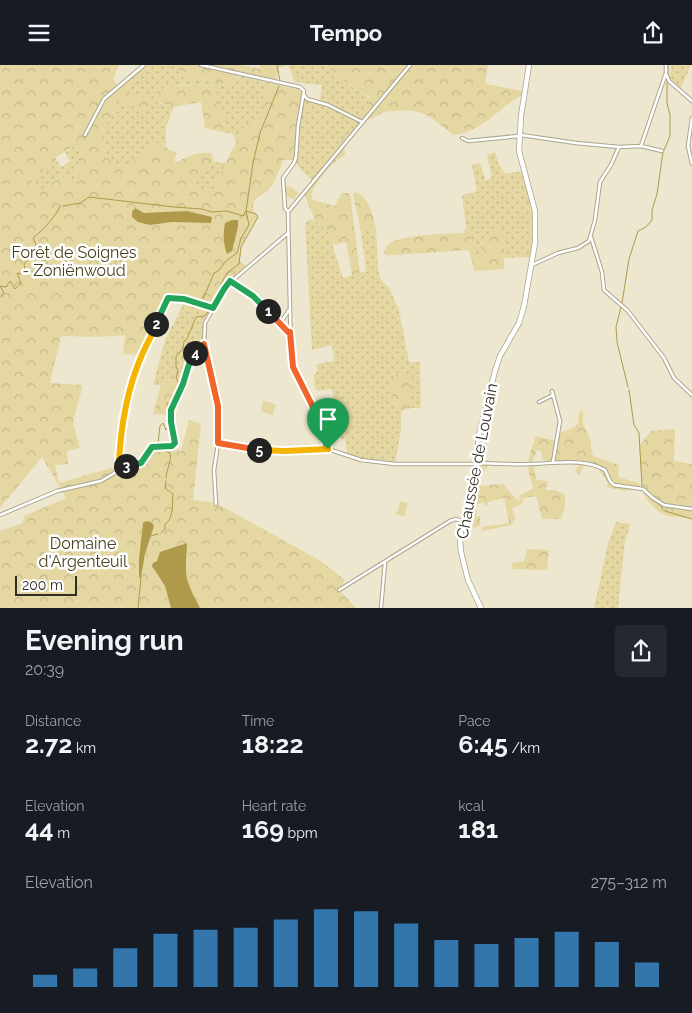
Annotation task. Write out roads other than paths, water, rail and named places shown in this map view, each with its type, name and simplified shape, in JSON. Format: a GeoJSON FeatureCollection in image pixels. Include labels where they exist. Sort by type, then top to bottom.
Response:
{"type":"FeatureCollection","features":[{"type":"Feature","properties":{"kind":"main road","name":"Chaussée de Louvain"},"geometry":{"type":"LineString","coordinates":[[481,608],[463,569],[460,543],[464,522],[474,492],[479,434],[495,370],[500,356],[519,323],[532,265],[536,219],[532,197],[520,157],[520,135],[529,65]]}},
{"type":"Feature","properties":{"kind":"street"},"geometry":{"type":"LineString","coordinates":[[85,135],[104,99],[144,65]]}},
{"type":"Feature","properties":{"kind":"street"},"geometry":{"type":"LineString","coordinates":[[201,65],[300,87],[307,99],[328,105],[362,122]]}},
{"type":"Feature","properties":{"kind":"street"},"geometry":{"type":"LineString","coordinates":[[288,212],[410,65]]}},
{"type":"Feature","properties":{"kind":"street"},"geometry":{"type":"LineString","coordinates":[[642,146],[666,73],[666,65]]}},
{"type":"Feature","properties":{"kind":"street"},"geometry":{"type":"LineString","coordinates":[[666,73],[669,81],[692,101]]}},
{"type":"Feature","properties":{"kind":"street"},"geometry":{"type":"LineString","coordinates":[[304,94],[298,125],[296,157],[283,178],[288,212],[290,332],[293,367],[312,405],[328,449]]}},
{"type":"Feature","properties":{"kind":"street"},"geometry":{"type":"LineString","coordinates":[[692,118],[688,141],[692,164]]}},
{"type":"Feature","properties":{"kind":"street"},"geometry":{"type":"LineString","coordinates":[[462,138],[468,141],[520,135],[619,147],[642,146],[662,151]]}},
{"type":"Feature","properties":{"kind":"street"},"geometry":{"type":"LineString","coordinates":[[532,265],[587,243],[591,237],[596,214],[599,185],[619,147]]}},
{"type":"Feature","properties":{"kind":"street"},"geometry":{"type":"LineString","coordinates":[[216,504],[214,470],[218,443],[218,406],[204,344],[205,323],[230,281],[288,233]]}},
{"type":"Feature","properties":{"kind":"street"},"geometry":{"type":"LineString","coordinates":[[591,237],[602,272],[604,290],[628,311],[664,358],[677,381],[692,395]]}},
{"type":"Feature","properties":{"kind":"street"},"geometry":{"type":"LineString","coordinates":[[230,281],[253,296],[290,332]]}},
{"type":"Feature","properties":{"kind":"street"},"geometry":{"type":"LineString","coordinates":[[121,468],[119,454],[127,397],[142,355],[168,298],[184,299],[213,308]]}},
{"type":"Feature","properties":{"kind":"street"},"geometry":{"type":"LineString","coordinates":[[280,324],[290,309]]}},
{"type":"Feature","properties":{"kind":"street"},"geometry":{"type":"LineString","coordinates":[[0,515],[57,491],[101,481],[113,475],[121,468],[141,463],[152,447],[174,445],[176,441],[171,422],[171,410],[183,384],[190,361],[204,344]]}},
{"type":"Feature","properties":{"kind":"street"},"geometry":{"type":"LineString","coordinates":[[552,391],[560,421],[553,462]]}},
{"type":"Feature","properties":{"kind":"street"},"geometry":{"type":"LineString","coordinates":[[539,402],[553,395]]}},
{"type":"Feature","properties":{"kind":"street"},"geometry":{"type":"LineString","coordinates":[[218,443],[277,451],[328,449],[373,462],[395,464],[527,465],[571,462],[600,467],[605,470],[614,485],[643,489],[664,505],[692,509]]}},
{"type":"Feature","properties":{"kind":"street"},"geometry":{"type":"LineString","coordinates":[[339,590],[451,520],[457,519],[464,522]]}},
{"type":"Feature","properties":{"kind":"street"},"geometry":{"type":"LineString","coordinates":[[381,608],[383,568],[386,561]]}},
{"type":"Feature","properties":{"kind":"waterway"},"geometry":{"type":"LineString","coordinates":[[277,65],[280,81]]}},
{"type":"Feature","properties":{"kind":"waterway"},"geometry":{"type":"LineString","coordinates":[[668,65],[668,76]]}},
{"type":"Feature","properties":{"kind":"waterway"},"geometry":{"type":"LineString","coordinates":[[664,150],[670,136],[667,82]]}},
{"type":"Feature","properties":{"kind":"waterway"},"geometry":{"type":"LineString","coordinates":[[203,299],[214,273],[237,253],[241,238],[249,225],[246,211],[253,163],[260,133],[279,86]]}},
{"type":"Feature","properties":{"kind":"waterway"},"geometry":{"type":"LineString","coordinates":[[622,303],[629,259],[638,231],[646,227],[652,220],[652,210],[657,194],[663,152]]}},
{"type":"Feature","properties":{"kind":"waterway"},"geometry":{"type":"LineString","coordinates":[[63,206],[80,203],[89,197],[202,209],[212,212],[227,211],[243,216],[246,211],[256,214],[258,217],[241,247],[239,264],[227,273],[213,306]]}},
{"type":"Feature","properties":{"kind":"waterway"},"geometry":{"type":"LineString","coordinates":[[0,297],[4,293],[0,286],[6,287],[10,281],[15,289],[21,283],[17,273],[22,274],[25,269],[24,264],[36,245],[33,238],[48,224],[60,207]]}},
{"type":"Feature","properties":{"kind":"waterway"},"geometry":{"type":"LineString","coordinates":[[617,341],[616,327],[621,307]]}},
{"type":"Feature","properties":{"kind":"waterway"},"geometry":{"type":"LineString","coordinates":[[158,444],[160,426],[163,423],[166,430],[168,427],[167,403],[172,403],[179,385],[176,378],[178,371],[176,356],[183,349],[184,341],[187,339],[196,317],[204,316],[211,309]]}},
{"type":"Feature","properties":{"kind":"waterway"},"geometry":{"type":"LineString","coordinates":[[617,342],[628,387]]}},
{"type":"Feature","properties":{"kind":"waterway"},"geometry":{"type":"LineString","coordinates":[[629,390],[634,425],[639,433],[642,486]]}},
{"type":"Feature","properties":{"kind":"waterway"},"geometry":{"type":"LineString","coordinates":[[160,448],[170,453],[166,478]]}},
{"type":"Feature","properties":{"kind":"waterway"},"geometry":{"type":"LineString","coordinates":[[161,533],[165,529],[165,524],[168,522],[172,511],[173,494],[165,488],[166,481]]}},
{"type":"Feature","properties":{"kind":"waterway"},"geometry":{"type":"LineString","coordinates":[[649,496],[663,510]]}},
{"type":"Feature","properties":{"kind":"waterway"},"geometry":{"type":"LineString","coordinates":[[665,511],[692,519]]}},
{"type":"Feature","properties":{"kind":"waterway"},"geometry":{"type":"LineString","coordinates":[[151,536],[158,534]]}},
{"type":"Feature","properties":{"kind":"waterway"},"geometry":{"type":"LineString","coordinates":[[138,608],[141,577]]}},
{"type":"Feature","properties":{"kind":"park label","name":"Forêt de Soignes - Zoniënwoud"},"geometry":{"type":"Point","coordinates":[74,261]}},
{"type":"Feature","properties":{"kind":"park label","name":"Domaine d'Argenteuil"},"geometry":{"type":"Point","coordinates":[83,552]}}]}
